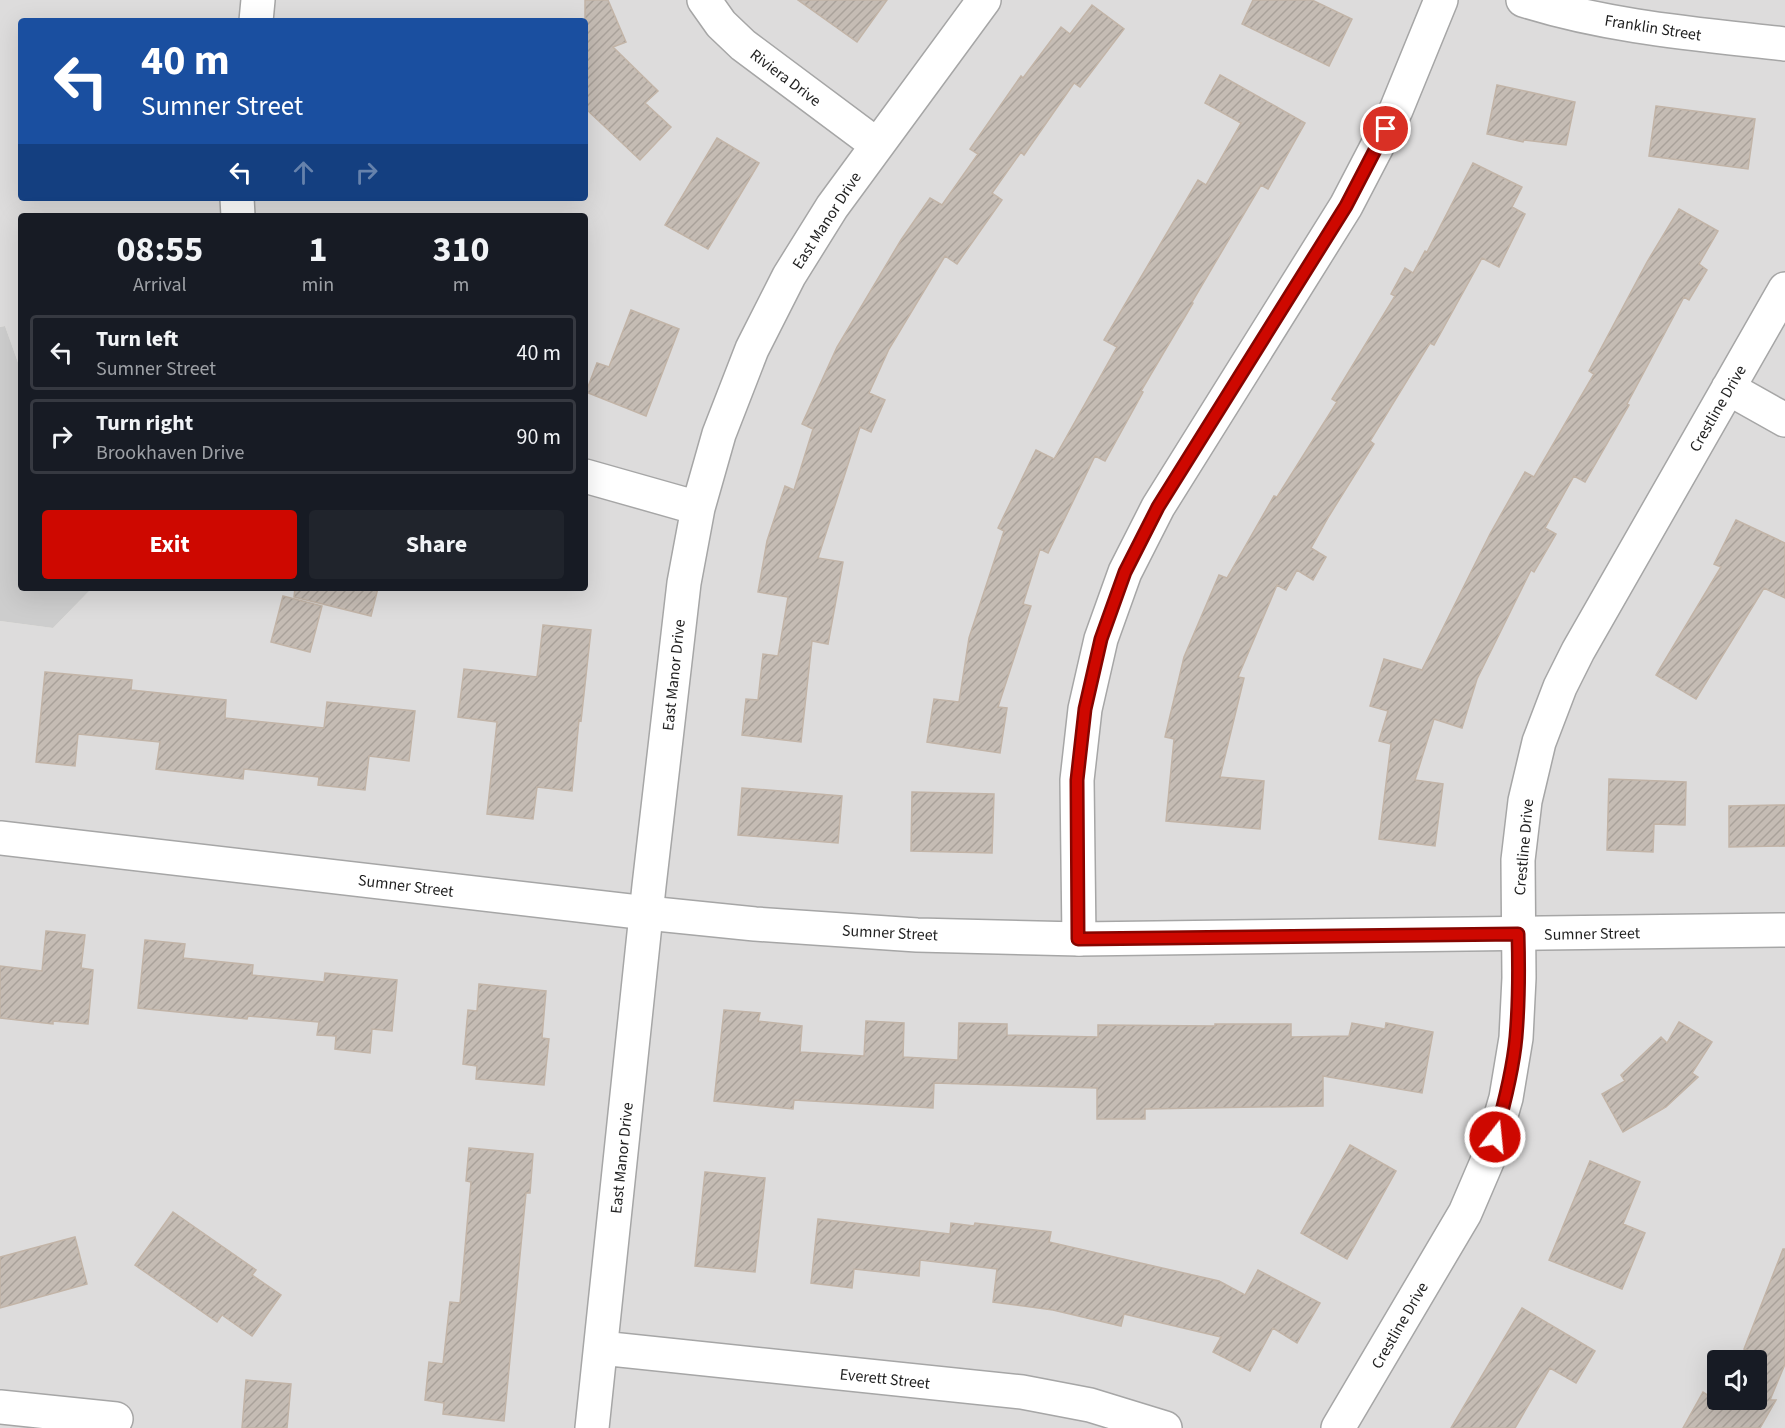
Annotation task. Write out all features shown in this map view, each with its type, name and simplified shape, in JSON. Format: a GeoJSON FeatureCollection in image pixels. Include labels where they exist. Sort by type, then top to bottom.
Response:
{"type":"FeatureCollection","features":[{"type":"Feature","properties":{"kind":"street"},"geometry":{"type":"LineString","coordinates":[[256,18],[258,0]]}},
{"type":"Feature","properties":{"kind":"street","name":"Riviera Drive"},"geometry":{"type":"LineString","coordinates":[[704,0],[721,24],[743,45],[877,145]]}},
{"type":"Feature","properties":{"kind":"street","name":"East Manor Drive"},"geometry":{"type":"LineString","coordinates":[[592,1428],[684,583],[698,508],[719,434],[752,349],[789,276],[832,207],[984,0]]}},
{"type":"Feature","properties":{"kind":"street"},"geometry":{"type":"LineString","coordinates":[[1078,939],[1077,780],[1085,709],[1101,639],[1125,572],[1158,507],[1346,206],[1396,110],[1441,0]]}},
{"type":"Feature","properties":{"kind":"street","name":"Franklin Street"},"geometry":{"type":"LineString","coordinates":[[1523,0],[1556,10],[1644,28],[1785,44]]}},
{"type":"Feature","properties":{"kind":"street","name":"Crestline Drive"},"geometry":{"type":"LineString","coordinates":[[1338,1428],[1465,1213],[1489,1157],[1506,1098],[1516,1038],[1519,978],[1518,860],[1525,801],[1539,742],[1560,687],[1578,651],[1785,289]]}},
{"type":"Feature","properties":{"kind":"street"},"geometry":{"type":"LineString","coordinates":[[1728,388],[1785,420]]}},
{"type":"Feature","properties":{"kind":"street"},"geometry":{"type":"LineString","coordinates":[[588,477],[698,508]]}},
{"type":"Feature","properties":{"kind":"street","name":"Sumner Street"},"geometry":{"type":"LineString","coordinates":[[0,838],[647,913],[755,924],[917,935],[1078,939],[1785,930]]}},
{"type":"Feature","properties":{"kind":"street","name":"Everett Street"},"geometry":{"type":"LineString","coordinates":[[601,1348],[1022,1392],[1090,1405],[1165,1428]]}},
{"type":"Feature","properties":{"kind":"street"},"geometry":{"type":"LineString","coordinates":[[0,1407],[116,1419]]}},
{"type":"Feature","properties":{"kind":"shaded area"},"geometry":{"type":"Polygon","coordinates":[[[0,0],[1785,0],[1785,1428],[0,1428],[0,621],[53,628],[89,591],[588,591],[588,213],[18,213],[18,363],[5,326],[0,327],[0,0]]]}},
{"type":"Feature","properties":{"kind":"shaded area"},"geometry":{"type":"Polygon","coordinates":[[[5,326],[18,363],[18,591],[89,591],[53,628],[0,621],[0,327],[5,326]]]}},
{"type":"Feature","properties":{"kind":"building"},"geometry":{"type":"Polygon","coordinates":[[[585,0],[608,0],[626,42],[613,47],[658,91],[645,103],[671,127],[640,160],[588,111],[588,18],[585,18],[585,0]]]}},
{"type":"Feature","properties":{"kind":"building"},"geometry":{"type":"Polygon","coordinates":[[[798,0],[887,0],[857,42],[798,0]]]}},
{"type":"Feature","properties":{"kind":"building"},"geometry":{"type":"Polygon","coordinates":[[[1253,0],[1312,0],[1352,19],[1329,66],[1242,24],[1253,0]]]}},
{"type":"Feature","properties":{"kind":"building"},"geometry":{"type":"Polygon","coordinates":[[[1092,5],[1124,29],[1080,87],[1074,83],[1024,155],[1021,152],[992,193],[1002,200],[957,264],[945,256],[889,349],[869,393],[885,400],[871,432],[860,427],[818,558],[843,562],[828,644],[812,641],[801,742],[742,735],[746,699],[758,700],[763,654],[778,656],[788,597],[758,592],[767,541],[785,486],[794,490],[813,429],[802,424],[837,347],[901,240],[930,198],[942,205],[978,154],[970,149],[1021,76],[1023,78],[1061,27],[1070,34],[1092,5]]]}},
{"type":"Feature","properties":{"kind":"building"},"geometry":{"type":"Polygon","coordinates":[[[1220,75],[1305,123],[1268,189],[1261,185],[1141,391],[1143,392],[1105,461],[1095,456],[1048,553],[1040,549],[1023,604],[1031,606],[998,707],[1007,708],[1000,753],[927,742],[934,699],[959,702],[969,638],[1004,531],[998,528],[1036,450],[1054,459],[1117,347],[1104,340],[1198,180],[1206,185],[1241,123],[1205,103],[1220,75]]]}},
{"type":"Feature","properties":{"kind":"building"},"geometry":{"type":"Polygon","coordinates":[[[1497,85],[1575,102],[1566,145],[1524,140],[1523,142],[1487,134],[1497,85]]]}},
{"type":"Feature","properties":{"kind":"building"},"geometry":{"type":"Polygon","coordinates":[[[1656,106],[1755,119],[1748,169],[1649,156],[1656,106]]]}},
{"type":"Feature","properties":{"kind":"building"},"geometry":{"type":"Polygon","coordinates":[[[717,138],[759,163],[708,249],[665,225],[717,138]]]}},
{"type":"Feature","properties":{"kind":"building"},"geometry":{"type":"Polygon","coordinates":[[[1473,163],[1522,187],[1512,207],[1525,214],[1499,267],[1482,258],[1434,345],[1430,343],[1370,441],[1374,444],[1311,548],[1326,557],[1313,580],[1297,570],[1286,590],[1277,585],[1238,677],[1244,678],[1220,777],[1264,781],[1260,829],[1166,821],[1174,739],[1165,737],[1184,657],[1219,575],[1227,578],[1274,496],[1277,497],[1337,402],[1332,399],[1395,296],[1391,294],[1405,268],[1413,273],[1425,251],[1427,252],[1473,163]]]}},
{"type":"Feature","properties":{"kind":"building"},"geometry":{"type":"Polygon","coordinates":[[[1679,209],[1718,231],[1699,264],[1707,270],[1689,300],[1684,297],[1627,404],[1629,405],[1585,482],[1574,476],[1545,528],[1556,534],[1534,572],[1531,570],[1477,679],[1462,728],[1434,719],[1415,780],[1443,784],[1435,846],[1379,839],[1391,744],[1379,741],[1388,711],[1370,706],[1384,659],[1422,670],[1490,534],[1525,472],[1534,477],[1594,374],[1589,371],[1647,262],[1679,209]]]}},
{"type":"Feature","properties":{"kind":"building"},"geometry":{"type":"Polygon","coordinates":[[[631,310],[679,329],[646,416],[588,393],[597,363],[609,367],[631,310]]]}},
{"type":"Feature","properties":{"kind":"building"},"geometry":{"type":"Polygon","coordinates":[[[1736,520],[1785,543],[1785,598],[1764,588],[1696,699],[1656,675],[1721,567],[1714,564],[1736,520]]]}},
{"type":"Feature","properties":{"kind":"building"},"geometry":{"type":"Polygon","coordinates":[[[295,591],[377,591],[371,616],[294,597],[295,591]]]}},
{"type":"Feature","properties":{"kind":"building"},"geometry":{"type":"Polygon","coordinates":[[[283,596],[322,606],[310,652],[271,642],[283,596]]]}},
{"type":"Feature","properties":{"kind":"building"},"geometry":{"type":"Polygon","coordinates":[[[543,625],[591,630],[572,791],[537,787],[533,819],[487,814],[497,722],[458,717],[464,669],[537,677],[543,625]]]}},
{"type":"Feature","properties":{"kind":"building"},"geometry":{"type":"Polygon","coordinates":[[[45,672],[132,680],[131,690],[226,700],[225,718],[324,728],[327,702],[415,711],[409,761],[369,756],[365,790],[318,785],[319,777],[244,769],[243,779],[156,769],[160,742],[78,734],[75,766],[36,762],[45,672]]]}},
{"type":"Feature","properties":{"kind":"building"},"geometry":{"type":"Polygon","coordinates":[[[1609,779],[1686,782],[1685,825],[1654,824],[1653,852],[1607,850],[1609,779]]]}},
{"type":"Feature","properties":{"kind":"building"},"geometry":{"type":"Polygon","coordinates":[[[742,788],[842,796],[838,843],[738,835],[742,788]]]}},
{"type":"Feature","properties":{"kind":"building"},"geometry":{"type":"Polygon","coordinates":[[[912,792],[994,794],[992,853],[911,851],[912,792]]]}},
{"type":"Feature","properties":{"kind":"building"},"geometry":{"type":"Polygon","coordinates":[[[1785,805],[1785,846],[1729,847],[1729,806],[1785,805]]]}},
{"type":"Feature","properties":{"kind":"building"},"geometry":{"type":"Polygon","coordinates":[[[46,931],[85,935],[81,968],[93,970],[88,1024],[53,1021],[53,1024],[0,1018],[0,966],[42,971],[46,931]]]}},
{"type":"Feature","properties":{"kind":"building"},"geometry":{"type":"Polygon","coordinates":[[[145,940],[185,944],[183,958],[253,965],[252,975],[324,982],[325,973],[397,980],[392,1031],[372,1029],[370,1053],[335,1049],[336,1036],[317,1035],[319,1022],[248,1016],[247,1019],[138,1008],[145,940]]]}},
{"type":"Feature","properties":{"kind":"building"},"geometry":{"type":"Polygon","coordinates":[[[479,984],[546,991],[542,1038],[549,1039],[544,1085],[476,1079],[477,1066],[463,1064],[468,1010],[477,1011],[479,984]]]}},
{"type":"Feature","properties":{"kind":"building"},"geometry":{"type":"Polygon","coordinates":[[[724,1010],[760,1013],[758,1021],[802,1026],[800,1052],[864,1056],[866,1021],[904,1023],[903,1057],[958,1060],[959,1023],[1007,1024],[1007,1035],[1098,1037],[1098,1025],[1291,1024],[1291,1037],[1349,1036],[1352,1023],[1385,1029],[1386,1023],[1433,1032],[1422,1093],[1323,1076],[1323,1106],[1145,1109],[1145,1119],[1097,1119],[1097,1088],[934,1083],[933,1108],[794,1100],[793,1109],[714,1101],[724,1010]]]}},
{"type":"Feature","properties":{"kind":"building"},"geometry":{"type":"Polygon","coordinates":[[[1679,1022],[1712,1042],[1692,1073],[1698,1077],[1666,1107],[1623,1132],[1602,1094],[1625,1081],[1621,1075],[1661,1037],[1667,1043],[1679,1022]]]}},
{"type":"Feature","properties":{"kind":"building"},"geometry":{"type":"Polygon","coordinates":[[[1350,1145],[1396,1171],[1347,1259],[1301,1233],[1350,1145]]]}},
{"type":"Feature","properties":{"kind":"building"},"geometry":{"type":"Polygon","coordinates":[[[469,1148],[533,1154],[530,1193],[526,1193],[504,1421],[443,1414],[444,1403],[425,1400],[429,1362],[443,1364],[450,1302],[460,1303],[471,1182],[466,1181],[469,1148]]]}},
{"type":"Feature","properties":{"kind":"building"},"geometry":{"type":"Polygon","coordinates":[[[1590,1161],[1640,1182],[1623,1224],[1645,1233],[1622,1289],[1549,1260],[1590,1161]]]}},
{"type":"Feature","properties":{"kind":"building"},"geometry":{"type":"Polygon","coordinates":[[[705,1172],[765,1178],[755,1272],[695,1266],[705,1172]]]}},
{"type":"Feature","properties":{"kind":"building"},"geometry":{"type":"Polygon","coordinates":[[[173,1212],[256,1270],[252,1275],[281,1295],[252,1336],[222,1315],[217,1322],[135,1265],[173,1212]]]}},
{"type":"Feature","properties":{"kind":"building"},"geometry":{"type":"Polygon","coordinates":[[[818,1219],[950,1234],[951,1223],[974,1226],[975,1223],[1051,1232],[1049,1242],[1219,1281],[1245,1295],[1258,1270],[1320,1303],[1297,1343],[1273,1328],[1250,1371],[1213,1352],[1221,1337],[1124,1314],[1121,1326],[1053,1310],[993,1302],[997,1269],[920,1260],[919,1276],[854,1269],[852,1288],[811,1283],[818,1219]]]}},
{"type":"Feature","properties":{"kind":"building"},"geometry":{"type":"Polygon","coordinates":[[[75,1237],[87,1284],[0,1308],[0,1257],[75,1237]]]}},
{"type":"Feature","properties":{"kind":"building"},"geometry":{"type":"Polygon","coordinates":[[[1783,1249],[1785,1249],[1785,1364],[1770,1400],[1776,1400],[1760,1428],[1683,1428],[1703,1392],[1707,1395],[1707,1410],[1767,1410],[1767,1350],[1744,1349],[1783,1249]]]}},
{"type":"Feature","properties":{"kind":"building"},"geometry":{"type":"Polygon","coordinates":[[[1522,1308],[1595,1351],[1576,1383],[1550,1368],[1515,1428],[1451,1428],[1522,1308]]]}},
{"type":"Feature","properties":{"kind":"building"},"geometry":{"type":"Polygon","coordinates":[[[246,1380],[291,1384],[287,1428],[242,1428],[246,1380]]]}},
{"type":"Feature","properties":{"kind":"route"},"geometry":{"type":"LineString","coordinates":[[1386,129],[1346,206],[1158,507],[1125,572],[1101,639],[1085,709],[1077,780],[1078,939],[1518,934],[1519,978],[1516,1038],[1506,1098],[1495,1137]]}}]}
